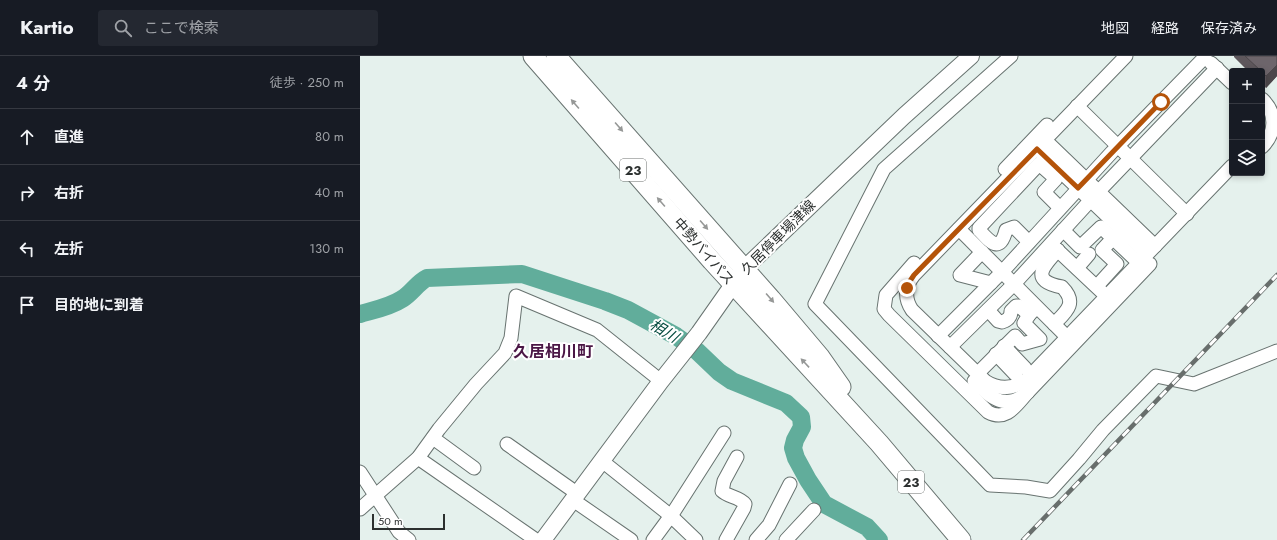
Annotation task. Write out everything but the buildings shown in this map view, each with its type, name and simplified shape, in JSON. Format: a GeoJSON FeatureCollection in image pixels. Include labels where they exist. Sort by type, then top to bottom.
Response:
{"type":"FeatureCollection","features":[{"type":"Feature","properties":{"kind":"highway","name":"中勢バイパス"},"geometry":{"type":"LineString","coordinates":[[533,56],[733,284],[879,443],[961,540]]}},
{"type":"Feature","properties":{"kind":"highway","name":"中勢バイパス"},"geometry":{"type":"LineString","coordinates":[[556,56],[820,357],[879,443]]}},
{"type":"Feature","properties":{"kind":"main road","name":"久居停車場津線"},"geometry":{"type":"LineString","coordinates":[[543,540],[678,360],[744,269],[904,116],[971,56]]}},
{"type":"Feature","properties":{"kind":"street"},"geometry":{"type":"LineString","coordinates":[[1011,56],[884,169],[816,304],[990,485],[1026,487],[1050,491],[1103,430],[1156,376],[1194,384],[1277,351]]}},
{"type":"Feature","properties":{"kind":"street"},"geometry":{"type":"LineString","coordinates":[[1114,56],[905,273],[897,286],[897,296],[900,307],[907,317],[990,396],[998,400],[1010,402],[1020,399],[1234,176]]}},
{"type":"Feature","properties":{"kind":"street"},"geometry":{"type":"LineString","coordinates":[[1126,56],[914,275],[907,288],[906,296],[908,304],[912,310],[977,374],[991,385],[1006,388],[1020,384],[1027,379],[1229,169]]}},
{"type":"Feature","properties":{"kind":"street"},"geometry":{"type":"LineString","coordinates":[[1211,60],[1229,69]]}},
{"type":"Feature","properties":{"kind":"street"},"geometry":{"type":"LineString","coordinates":[[1211,60],[1229,80]]}},
{"type":"Feature","properties":{"kind":"street"},"geometry":{"type":"LineString","coordinates":[[944,342],[1008,278],[1088,190],[1211,60]]}},
{"type":"Feature","properties":{"kind":"street"},"geometry":{"type":"LineString","coordinates":[[1265,103],[1273,115],[1273,122],[1271,135],[1265,143]]}},
{"type":"Feature","properties":{"kind":"street"},"geometry":{"type":"LineString","coordinates":[[1074,109],[1184,216]]}},
{"type":"Feature","properties":{"kind":"street"},"geometry":{"type":"LineString","coordinates":[[1265,144],[1277,132]]}},
{"type":"Feature","properties":{"kind":"street"},"geometry":{"type":"LineString","coordinates":[[1041,145],[1088,190],[1147,254]]}},
{"type":"Feature","properties":{"kind":"street"},"geometry":{"type":"LineString","coordinates":[[1029,242],[1014,227],[1006,230],[1002,242],[998,244],[992,243],[979,230],[979,228],[1039,164],[1056,179],[1044,192],[1060,208]]}},
{"type":"Feature","properties":{"kind":"street"},"geometry":{"type":"LineString","coordinates":[[944,342],[988,310],[1029,242],[1060,208],[1088,190]]}},
{"type":"Feature","properties":{"kind":"street"},"geometry":{"type":"LineString","coordinates":[[1054,324],[1069,307],[1069,295],[1062,287],[1053,286],[1044,280],[1042,270],[1063,230],[1088,190]]}},
{"type":"Feature","properties":{"kind":"street"},"geometry":{"type":"LineString","coordinates":[[1088,190],[1117,234]]}},
{"type":"Feature","properties":{"kind":"street"},"geometry":{"type":"LineString","coordinates":[[1063,230],[1080,247],[1101,227],[1117,234],[1147,254]]}},
{"type":"Feature","properties":{"kind":"street"},"geometry":{"type":"LineString","coordinates":[[959,229],[1008,278],[1033,311]]}},
{"type":"Feature","properties":{"kind":"street"},"geometry":{"type":"LineString","coordinates":[[1097,286],[1117,264],[1102,250],[1117,234]]}},
{"type":"Feature","properties":{"kind":"street"},"geometry":{"type":"LineString","coordinates":[[982,252],[960,275],[991,283],[1008,278],[1054,246]]}},
{"type":"Feature","properties":{"kind":"street"},"geometry":{"type":"LineString","coordinates":[[1054,246],[1107,296]]}},
{"type":"Feature","properties":{"kind":"street"},"geometry":{"type":"LineString","coordinates":[[1077,268],[1090,254]]}},
{"type":"Feature","properties":{"kind":"street"},"geometry":{"type":"LineString","coordinates":[[944,342],[991,283]]}},
{"type":"Feature","properties":{"kind":"street"},"geometry":{"type":"LineString","coordinates":[[360,508],[418,458],[476,384],[505,353],[511,338],[516,296],[597,330],[661,381]]}},
{"type":"Feature","properties":{"kind":"street"},"geometry":{"type":"LineString","coordinates":[[988,310],[998,321],[1002,322],[1009,318],[1011,311],[1016,306],[1019,306],[1033,311],[1054,324],[1067,337]]}},
{"type":"Feature","properties":{"kind":"street"},"geometry":{"type":"LineString","coordinates":[[977,374],[1015,336],[1022,344],[1040,339],[1024,322],[1033,311]]}},
{"type":"Feature","properties":{"kind":"street"},"geometry":{"type":"LineString","coordinates":[[1000,350],[1015,365]]}},
{"type":"Feature","properties":{"kind":"street"},"geometry":{"type":"LineString","coordinates":[[653,540],[667,521],[672,517],[724,433]]}},
{"type":"Feature","properties":{"kind":"street"},"geometry":{"type":"LineString","coordinates":[[433,438],[474,468]]}},
{"type":"Feature","properties":{"kind":"street"},"geometry":{"type":"LineString","coordinates":[[507,444],[631,540]]}},
{"type":"Feature","properties":{"kind":"street"},"geometry":{"type":"LineString","coordinates":[[726,540],[745,504],[743,501],[725,494],[722,490],[724,481],[737,457]]}},
{"type":"Feature","properties":{"kind":"street"},"geometry":{"type":"LineString","coordinates":[[418,458],[536,540]]}},
{"type":"Feature","properties":{"kind":"street"},"geometry":{"type":"LineString","coordinates":[[602,461],[672,517],[696,540]]}},
{"type":"Feature","properties":{"kind":"street"},"geometry":{"type":"LineString","coordinates":[[360,472],[399,532],[409,540]]}},
{"type":"Feature","properties":{"kind":"street"},"geometry":{"type":"LineString","coordinates":[[756,540],[769,525],[790,484]]}},
{"type":"Feature","properties":{"kind":"street"},"geometry":{"type":"LineString","coordinates":[[794,537],[814,510]]}},
{"type":"Feature","properties":{"kind":"waterway","name":"相川"},"geometry":{"type":"LineString","coordinates":[[360,314],[397,302],[406,297],[427,278],[522,274],[628,310],[676,336],[697,351],[719,372],[732,381],[786,403],[801,417],[802,427],[795,440],[793,448],[796,458],[824,504],[867,527],[879,540]]}},
{"type":"Feature","properties":{"kind":"railway"},"geometry":{"type":"LineString","coordinates":[[1023,540],[1277,275]]}},
{"type":"Feature","properties":{"kind":"district","name":"久居相川町"},"geometry":{"type":"Point","coordinates":[553,351]}},
{"type":"Feature","properties":{"kind":"route"},"geometry":{"type":"LineString","coordinates":[[907,288],[914,275],[1037,149],[1078,188],[1161,102]]}}]}
